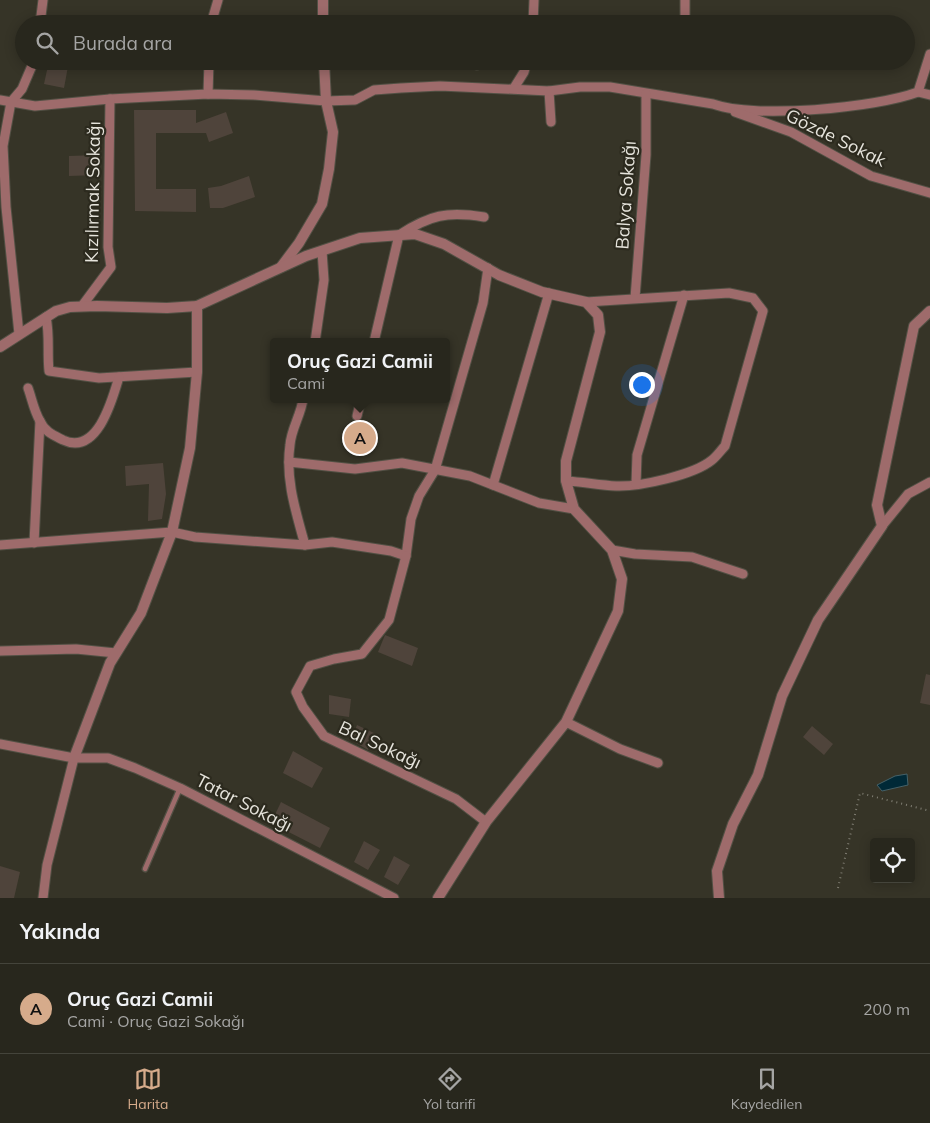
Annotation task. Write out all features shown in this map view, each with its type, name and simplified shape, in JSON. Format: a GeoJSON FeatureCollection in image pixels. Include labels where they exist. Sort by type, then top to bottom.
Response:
{"type":"FeatureCollection","features":[{"type":"Feature","properties":{"kind":"street"},"geometry":{"type":"LineString","coordinates":[[41,15],[43,0]]}},
{"type":"Feature","properties":{"kind":"street"},"geometry":{"type":"LineString","coordinates":[[213,15],[218,0]]}},
{"type":"Feature","properties":{"kind":"street"},"geometry":{"type":"LineString","coordinates":[[322,0],[323,15]]}},
{"type":"Feature","properties":{"kind":"street"},"geometry":{"type":"LineString","coordinates":[[533,15],[534,0]]}},
{"type":"Feature","properties":{"kind":"street"},"geometry":{"type":"LineString","coordinates":[[685,0],[685,15]]}},
{"type":"Feature","properties":{"kind":"street"},"geometry":{"type":"LineString","coordinates":[[918,92],[930,54]]}},
{"type":"Feature","properties":{"kind":"street"},"geometry":{"type":"LineString","coordinates":[[20,334],[3,206],[3,146],[11,102],[22,89],[30,70]]}},
{"type":"Feature","properties":{"kind":"street"},"geometry":{"type":"LineString","coordinates":[[208,70],[208,94]]}},
{"type":"Feature","properties":{"kind":"street"},"geometry":{"type":"LineString","coordinates":[[280,268],[299,243],[322,204],[333,132],[326,101],[324,70]]}},
{"type":"Feature","properties":{"kind":"street"},"geometry":{"type":"LineString","coordinates":[[514,88],[525,70]]}},
{"type":"Feature","properties":{"kind":"street","name":"Gözde Sokak"},"geometry":{"type":"LineString","coordinates":[[0,100],[35,106],[110,99],[208,94],[254,95],[326,101],[355,100],[374,90],[392,88],[440,86],[550,91],[580,87],[610,87],[713,104],[791,132],[871,176],[930,193]]}},
{"type":"Feature","properties":{"kind":"street"},"geometry":{"type":"LineString","coordinates":[[550,91],[551,122]]}},
{"type":"Feature","properties":{"kind":"street"},"geometry":{"type":"LineString","coordinates":[[728,110],[805,109],[865,105],[898,99],[918,92],[930,95]]}},
{"type":"Feature","properties":{"kind":"street","name":"Balya Sokağı"},"geometry":{"type":"LineString","coordinates":[[635,298],[646,156],[646,94]]}},
{"type":"Feature","properties":{"kind":"street","name":"Kızılırmak Sokağı"},"geometry":{"type":"LineString","coordinates":[[82,306],[111,267],[108,247],[110,99]]}},
{"type":"Feature","properties":{"kind":"street"},"geometry":{"type":"LineString","coordinates":[[375,338],[399,235],[423,220],[451,214],[484,218]]}},
{"type":"Feature","properties":{"kind":"street"},"geometry":{"type":"LineString","coordinates":[[0,347],[56,311],[82,306],[197,306],[280,268],[360,238],[414,234],[444,244],[498,275],[549,293],[586,302],[729,293],[754,298],[763,311],[725,446],[711,460],[697,468],[636,484],[616,486],[566,482]]}},
{"type":"Feature","properties":{"kind":"street"},"geometry":{"type":"LineString","coordinates":[[316,338],[324,280],[322,251]]}},
{"type":"Feature","properties":{"kind":"street"},"geometry":{"type":"LineString","coordinates":[[0,545],[172,532],[195,537],[305,545],[332,542],[391,551],[406,556],[411,519],[435,470],[483,303],[488,268]]}},
{"type":"Feature","properties":{"kind":"street"},"geometry":{"type":"LineString","coordinates":[[493,485],[549,293]]}},
{"type":"Feature","properties":{"kind":"street"},"geometry":{"type":"LineString","coordinates":[[636,484],[637,455],[684,295]]}},
{"type":"Feature","properties":{"kind":"street"},"geometry":{"type":"LineString","coordinates":[[438,898],[486,822],[566,722],[618,611],[622,579],[612,550],[574,509],[566,482],[566,461],[600,332],[598,315],[586,302]]}},
{"type":"Feature","properties":{"kind":"street"},"geometry":{"type":"LineString","coordinates":[[43,898],[47,866],[74,758],[91,709],[110,663],[142,613],[172,532],[190,448],[197,372],[197,306]]}},
{"type":"Feature","properties":{"kind":"street"},"geometry":{"type":"LineString","coordinates":[[882,526],[878,505],[914,326],[930,311]]}},
{"type":"Feature","properties":{"kind":"street"},"geometry":{"type":"LineString","coordinates":[[46,317],[50,334],[47,352],[49,371],[99,378],[197,372]]}},
{"type":"Feature","properties":{"kind":"street"},"geometry":{"type":"LineString","coordinates":[[28,388],[40,421],[48,433],[70,444],[85,442],[94,434],[111,404],[119,377]]}},
{"type":"Feature","properties":{"kind":"street"},"geometry":{"type":"LineString","coordinates":[[302,403],[290,443],[289,462],[291,494],[305,545]]}},
{"type":"Feature","properties":{"kind":"street"},"geometry":{"type":"LineString","coordinates":[[357,416],[360,403]]}},
{"type":"Feature","properties":{"kind":"street"},"geometry":{"type":"LineString","coordinates":[[34,542],[40,421]]}},
{"type":"Feature","properties":{"kind":"street"},"geometry":{"type":"LineString","coordinates":[[289,462],[354,469],[402,463],[470,476],[539,503],[574,509]]}},
{"type":"Feature","properties":{"kind":"street"},"geometry":{"type":"LineString","coordinates":[[719,898],[717,871],[733,824],[758,775],[782,696],[818,620],[882,526],[908,494],[930,482]]}},
{"type":"Feature","properties":{"kind":"street"},"geometry":{"type":"LineString","coordinates":[[612,550],[635,554],[692,557],[742,574]]}},
{"type":"Feature","properties":{"kind":"street","name":"Bal Sokağı"},"geometry":{"type":"LineString","coordinates":[[406,556],[389,620],[362,654],[310,666],[296,692],[303,707],[324,736],[456,799],[486,822]]}},
{"type":"Feature","properties":{"kind":"street"},"geometry":{"type":"LineString","coordinates":[[0,651],[76,648],[116,653]]}},
{"type":"Feature","properties":{"kind":"street"},"geometry":{"type":"LineString","coordinates":[[566,722],[620,749],[658,763]]}},
{"type":"Feature","properties":{"kind":"street","name":"Tatar Sokağı"},"geometry":{"type":"LineString","coordinates":[[0,744],[74,758],[108,758],[180,788],[394,898]]}},
{"type":"Feature","properties":{"kind":"lane"},"geometry":{"type":"LineString","coordinates":[[145,870],[180,788]]}},
{"type":"Feature","properties":{"kind":"path"},"geometry":{"type":"LineString","coordinates":[[838,888],[860,793],[930,811]]}},
{"type":"Feature","properties":{"kind":"water"},"geometry":{"type":"Polygon","coordinates":[[[907,774],[908,785],[882,791],[877,785],[895,776],[907,774]]]}},
{"type":"Feature","properties":{"kind":"building"},"geometry":{"type":"Polygon","coordinates":[[[47,70],[67,70],[64,88],[44,84],[47,70]]]}},
{"type":"Feature","properties":{"kind":"building"},"geometry":{"type":"Polygon","coordinates":[[[134,110],[196,110],[196,123],[226,112],[233,133],[209,142],[206,133],[156,133],[156,189],[196,189],[196,212],[135,211],[134,110]]]}},
{"type":"Feature","properties":{"kind":"building"},"geometry":{"type":"Polygon","coordinates":[[[97,155],[97,175],[69,176],[69,156],[97,155]]]}},
{"type":"Feature","properties":{"kind":"building"},"geometry":{"type":"Polygon","coordinates":[[[249,176],[255,197],[223,208],[210,208],[208,188],[221,186],[249,176]]]}},
{"type":"Feature","properties":{"kind":"building"},"geometry":{"type":"Polygon","coordinates":[[[352,424],[375,431],[369,453],[346,446],[352,424]]]}},
{"type":"Feature","properties":{"kind":"building"},"geometry":{"type":"Polygon","coordinates":[[[163,463],[166,494],[162,519],[148,521],[149,484],[126,486],[125,466],[163,463]]]}},
{"type":"Feature","properties":{"kind":"building"},"geometry":{"type":"Polygon","coordinates":[[[385,635],[418,648],[412,666],[378,652],[385,635]]]}},
{"type":"Feature","properties":{"kind":"building"},"geometry":{"type":"Polygon","coordinates":[[[926,674],[930,675],[930,705],[920,703],[926,674]]]}},
{"type":"Feature","properties":{"kind":"building"},"geometry":{"type":"Polygon","coordinates":[[[329,695],[351,699],[349,717],[329,714],[329,695]]]}},
{"type":"Feature","properties":{"kind":"building"},"geometry":{"type":"Polygon","coordinates":[[[357,725],[376,734],[368,750],[351,740],[357,725]]]}},
{"type":"Feature","properties":{"kind":"building"},"geometry":{"type":"Polygon","coordinates":[[[812,726],[833,744],[824,755],[803,737],[812,726]]]}},
{"type":"Feature","properties":{"kind":"building"},"geometry":{"type":"Polygon","coordinates":[[[293,751],[323,768],[312,788],[283,773],[293,751]]]}},
{"type":"Feature","properties":{"kind":"building"},"geometry":{"type":"Polygon","coordinates":[[[281,802],[330,828],[320,848],[271,823],[281,802]]]}},
{"type":"Feature","properties":{"kind":"building"},"geometry":{"type":"Polygon","coordinates":[[[364,841],[380,850],[368,870],[354,862],[364,841]]]}},
{"type":"Feature","properties":{"kind":"building"},"geometry":{"type":"Polygon","coordinates":[[[394,856],[410,865],[398,885],[384,877],[394,856]]]}},
{"type":"Feature","properties":{"kind":"building"},"geometry":{"type":"Polygon","coordinates":[[[0,866],[20,872],[14,898],[0,898],[0,866]]]}},
{"type":"Feature","properties":{"kind":"place","name":"Oruç Gazi Camii"},"geometry":{"type":"Point","coordinates":[360,438]}}]}
